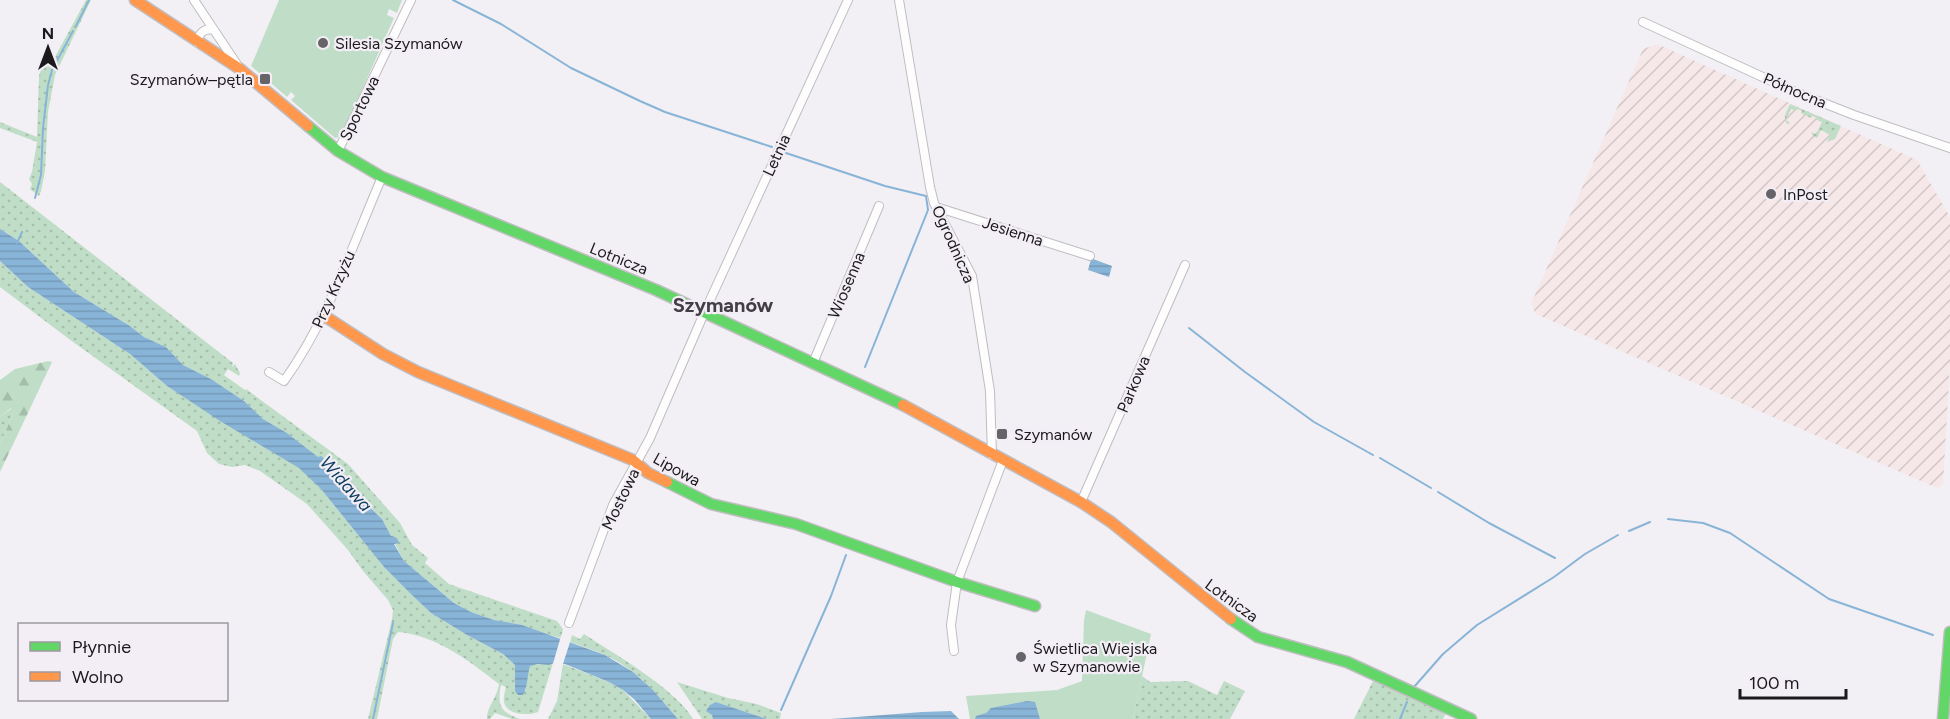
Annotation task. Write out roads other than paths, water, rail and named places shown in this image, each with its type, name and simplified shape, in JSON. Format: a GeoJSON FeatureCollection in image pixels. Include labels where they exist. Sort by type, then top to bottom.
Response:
{"type":"FeatureCollection","features":[{"type":"Feature","properties":{"kind":"street","name":"Lotnicza"},"geometry":{"type":"LineString","coordinates":[[135,0],[240,69],[338,151],[382,177],[705,311],[902,404],[1081,502],[1111,522],[1236,623],[1258,637],[1347,662],[1471,719]]}},
{"type":"Feature","properties":{"kind":"street","name":"Lotnicza"},"geometry":{"type":"LineString","coordinates":[[194,0],[240,69]]}},
{"type":"Feature","properties":{"kind":"street","name":"Sportowa"},"geometry":{"type":"LineString","coordinates":[[338,151],[411,0]]}},
{"type":"Feature","properties":{"kind":"street","name":"Letnia"},"geometry":{"type":"LineString","coordinates":[[705,311],[848,0]]}},
{"type":"Feature","properties":{"kind":"street","name":"Ogrodnicza"},"geometry":{"type":"LineString","coordinates":[[898,0],[930,187],[936,207],[972,276],[998,458],[957,582],[951,625],[954,651]]}},
{"type":"Feature","properties":{"kind":"street","name":"Północna"},"geometry":{"type":"LineString","coordinates":[[1643,22],[1793,91],[1950,148]]}},
{"type":"Feature","properties":{"kind":"street"},"geometry":{"type":"LineString","coordinates":[[198,43],[202,32],[209,29],[214,30]]}},
{"type":"Feature","properties":{"kind":"street","name":"Przy Krzyżu"},"geometry":{"type":"LineString","coordinates":[[270,372],[284,381],[299,360],[323,315],[382,177]]}},
{"type":"Feature","properties":{"kind":"street","name":"Wiosenna"},"geometry":{"type":"LineString","coordinates":[[813,363],[879,206]]}},
{"type":"Feature","properties":{"kind":"street","name":"Jesienna"},"geometry":{"type":"LineString","coordinates":[[936,207],[1090,256]]}},
{"type":"Feature","properties":{"kind":"street","name":"Parkowa"},"geometry":{"type":"LineString","coordinates":[[1081,502],[1185,265]]}},
{"type":"Feature","properties":{"kind":"street","name":"Mostowa"},"geometry":{"type":"LineString","coordinates":[[569,623],[613,505],[638,463],[705,311]]}},
{"type":"Feature","properties":{"kind":"street","name":"Lipowa"},"geometry":{"type":"LineString","coordinates":[[323,315],[383,354],[418,372],[633,460],[648,473],[711,504],[796,524],[957,582],[1035,606]]}},
{"type":"Feature","properties":{"kind":"street"},"geometry":{"type":"LineString","coordinates":[[1943,719],[1950,632]]}},
{"type":"Feature","properties":{"kind":"water","name":"Widawa"},"geometry":{"type":"Polygon","coordinates":[[[0,229],[19,241],[74,292],[144,337],[166,347],[183,365],[211,379],[244,401],[263,419],[287,433],[318,457],[321,456],[327,461],[328,466],[382,519],[391,536],[397,538],[399,543],[394,544],[404,561],[454,603],[494,620],[522,625],[605,655],[633,672],[653,690],[678,719],[651,719],[623,690],[565,664],[530,666],[525,692],[523,695],[518,695],[515,691],[515,665],[503,654],[431,613],[384,567],[321,489],[299,468],[167,386],[130,354],[28,287],[0,261],[0,229]]]}},
{"type":"Feature","properties":{"kind":"water"},"geometry":{"type":"Polygon","coordinates":[[[1091,259],[1112,266],[1109,277],[1088,270],[1091,259]]]}},
{"type":"Feature","properties":{"kind":"water"},"geometry":{"type":"Polygon","coordinates":[[[1027,701],[1035,702],[1040,719],[975,719],[976,716],[986,713],[991,708],[1027,701]]]}},
{"type":"Feature","properties":{"kind":"water"},"geometry":{"type":"Polygon","coordinates":[[[716,702],[767,719],[713,719],[712,715],[706,711],[716,702]]]}},
{"type":"Feature","properties":{"kind":"water"},"geometry":{"type":"Polygon","coordinates":[[[951,711],[959,719],[831,719],[922,712],[951,711]]]}},
{"type":"Feature","properties":{"kind":"waterway"},"geometry":{"type":"LineString","coordinates":[[76,26],[89,0]]}},
{"type":"Feature","properties":{"kind":"waterway"},"geometry":{"type":"LineString","coordinates":[[453,0],[501,24],[571,68],[640,101],[665,112],[772,147]]}},
{"type":"Feature","properties":{"kind":"waterway"},"geometry":{"type":"LineString","coordinates":[[35,198],[41,175],[48,85],[52,70],[73,31]]}},
{"type":"Feature","properties":{"kind":"waterway"},"geometry":{"type":"LineString","coordinates":[[783,152],[885,186],[926,196],[928,210],[865,367]]}},
{"type":"Feature","properties":{"kind":"waterway"},"geometry":{"type":"LineString","coordinates":[[17,243],[22,232]]}},
{"type":"Feature","properties":{"kind":"waterway"},"geometry":{"type":"LineString","coordinates":[[1189,328],[1314,422],[1373,455]]}},
{"type":"Feature","properties":{"kind":"waterway"},"geometry":{"type":"LineString","coordinates":[[1380,458],[1431,488]]}},
{"type":"Feature","properties":{"kind":"waterway"},"geometry":{"type":"LineString","coordinates":[[1438,492],[1489,523],[1555,558]]}},
{"type":"Feature","properties":{"kind":"waterway"},"geometry":{"type":"LineString","coordinates":[[1668,519],[1703,523],[1730,533],[1829,599],[1933,635]]}},
{"type":"Feature","properties":{"kind":"waterway"},"geometry":{"type":"LineString","coordinates":[[1629,531],[1650,522]]}},
{"type":"Feature","properties":{"kind":"waterway"},"geometry":{"type":"LineString","coordinates":[[1414,687],[1443,654],[1477,625],[1618,535]]}},
{"type":"Feature","properties":{"kind":"waterway"},"geometry":{"type":"LineString","coordinates":[[781,710],[831,596],[846,555]]}},
{"type":"Feature","properties":{"kind":"waterway"},"geometry":{"type":"LineString","coordinates":[[373,719],[393,623]]}},
{"type":"Feature","properties":{"kind":"waterway"},"geometry":{"type":"LineString","coordinates":[[1400,719],[1407,702]]}},
{"type":"Feature","properties":{"kind":"place","name":"Silesia Szymanów"},"geometry":{"type":"Point","coordinates":[323,43]}},
{"type":"Feature","properties":{"kind":"place","name":"Szymanów–pętla"},"geometry":{"type":"Point","coordinates":[265,79]}},
{"type":"Feature","properties":{"kind":"place","name":"InPost"},"geometry":{"type":"Point","coordinates":[1771,194]}},
{"type":"Feature","properties":{"kind":"place","name":"Szymanów"},"geometry":{"type":"Point","coordinates":[1002,434]}},
{"type":"Feature","properties":{"kind":"place","name":"Świetlica Wiejska w Szymanowie"},"geometry":{"type":"Point","coordinates":[1021,657]}},
{"type":"Feature","properties":{"kind":"district","name":"Szymanów"},"geometry":{"type":"Point","coordinates":[723,305]}}]}
